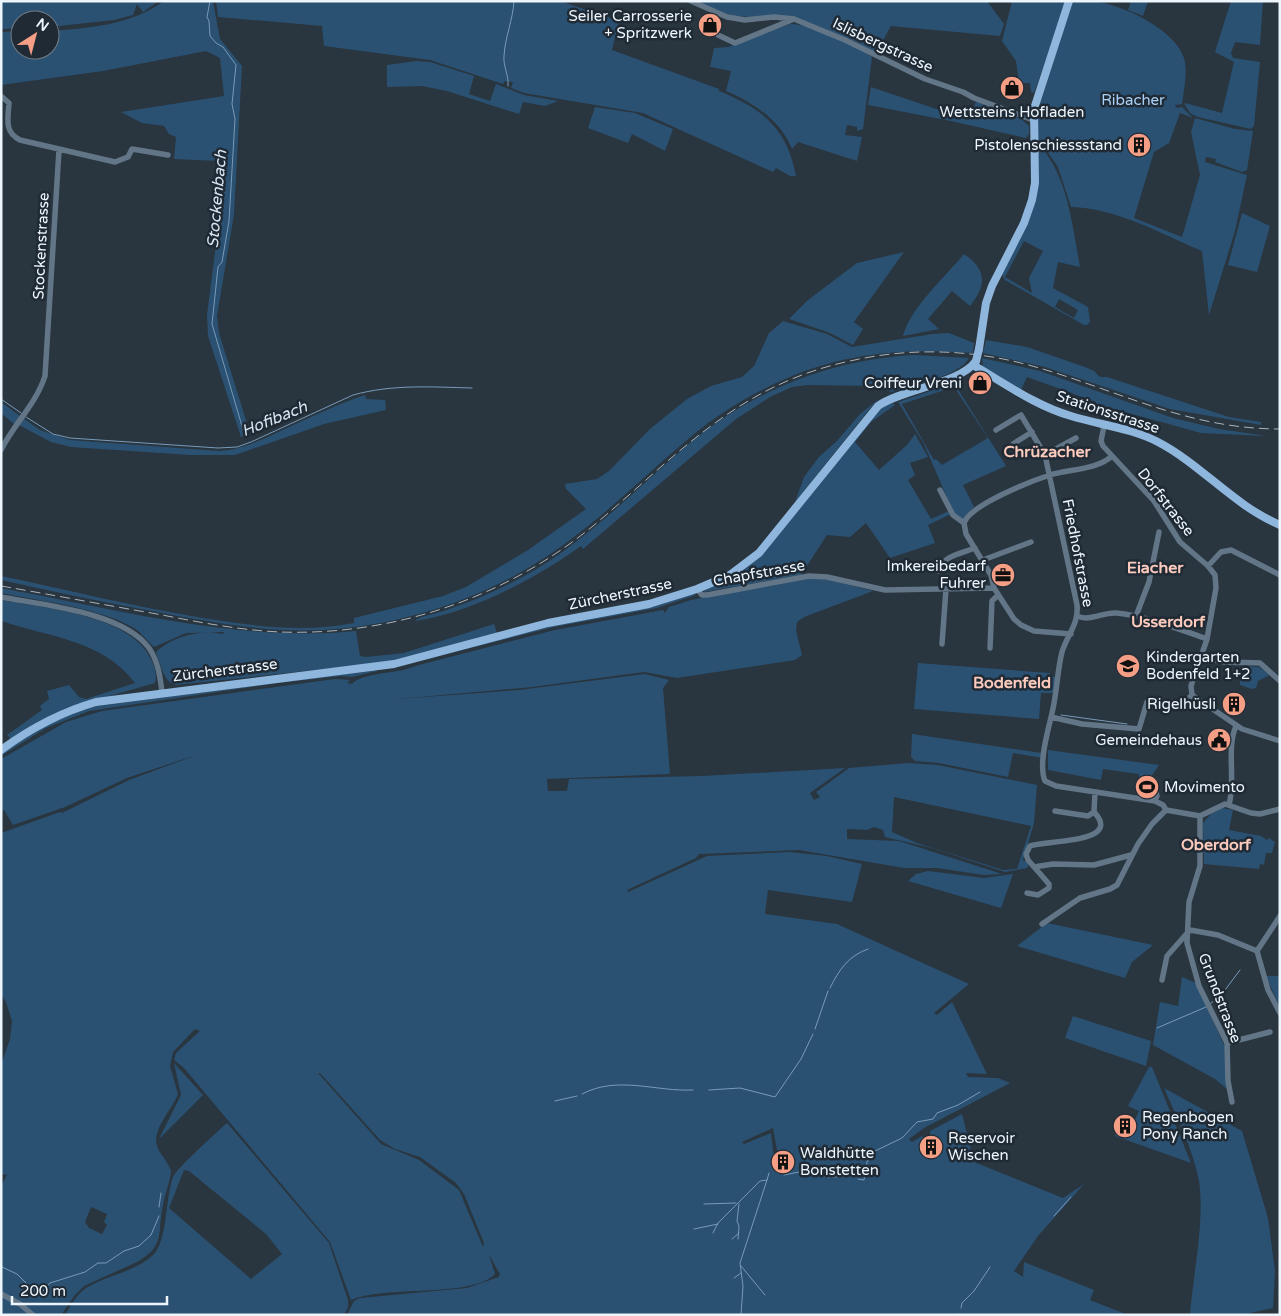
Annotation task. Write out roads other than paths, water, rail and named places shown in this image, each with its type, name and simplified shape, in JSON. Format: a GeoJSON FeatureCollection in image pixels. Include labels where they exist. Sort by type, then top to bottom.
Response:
{"type":"FeatureCollection","features":[{"type":"Feature","properties":{"kind":"main road"},"geometry":{"type":"LineString","coordinates":[[974,363],[989,293],[1024,223],[1032,200],[1035,183],[1033,120],[1035,103],[1070,1]]}},
{"type":"Feature","properties":{"kind":"main road","name":"Stationsstrasse"},"geometry":{"type":"LineString","coordinates":[[974,363],[1054,410],[1104,426],[1135,432],[1168,447],[1200,469],[1245,507],[1280,525]]}},
{"type":"Feature","properties":{"kind":"main road","name":"Zürcherstrasse"},"geometry":{"type":"LineString","coordinates":[[1,750],[35,727],[81,706],[96,702],[162,692],[394,664],[548,623],[649,604],[697,589],[730,575],[759,553],[878,406],[891,398],[957,375],[974,363]]}},
{"type":"Feature","properties":{"kind":"street","name":"Islisbergstrasse"},"geometry":{"type":"LineString","coordinates":[[690,1],[727,17],[745,20],[774,17],[794,20],[853,43],[907,72],[1033,120]]}},
{"type":"Feature","properties":{"kind":"street"},"geometry":{"type":"LineString","coordinates":[[718,35],[735,43],[794,20]]}},
{"type":"Feature","properties":{"kind":"street"},"geometry":{"type":"LineString","coordinates":[[1,96],[10,103],[8,125],[12,137],[59,150],[115,162],[128,157],[132,149],[168,155]]}},
{"type":"Feature","properties":{"kind":"street","name":"Stockenstrasse"},"geometry":{"type":"LineString","coordinates":[[1,450],[15,425],[36,398],[45,376],[59,150]]}},
{"type":"Feature","properties":{"kind":"street"},"geometry":{"type":"LineString","coordinates":[[996,430],[1021,415],[1046,455],[1076,438]]}},
{"type":"Feature","properties":{"kind":"street","name":"Dorfstrasse"},"geometry":{"type":"LineString","coordinates":[[1104,426],[1101,441],[1112,456],[1154,501],[1180,542],[1208,566]]}},
{"type":"Feature","properties":{"kind":"street"},"geometry":{"type":"LineString","coordinates":[[1014,444],[1032,432]]}},
{"type":"Feature","properties":{"kind":"street","name":"Friedhofstrasse"},"geometry":{"type":"LineString","coordinates":[[1046,455],[1078,616],[1063,651],[1044,750],[1043,774],[1045,781],[1053,785],[1095,792]]}},
{"type":"Feature","properties":{"kind":"street"},"geometry":{"type":"LineString","coordinates":[[964,524],[970,513],[1012,491],[1050,475],[1100,463],[1112,456]]}},
{"type":"Feature","properties":{"kind":"street"},"geometry":{"type":"LineString","coordinates":[[940,490],[953,515],[964,524],[966,534],[991,575],[998,595],[1021,625],[1040,632],[1071,634]]}},
{"type":"Feature","properties":{"kind":"street"},"geometry":{"type":"LineString","coordinates":[[1136,616],[1148,582],[1159,532]]}},
{"type":"Feature","properties":{"kind":"street"},"geometry":{"type":"LineString","coordinates":[[982,560],[1031,542]]}},
{"type":"Feature","properties":{"kind":"street"},"geometry":{"type":"LineString","coordinates":[[938,571],[941,563],[946,558],[976,548]]}},
{"type":"Feature","properties":{"kind":"street"},"geometry":{"type":"LineString","coordinates":[[1280,575],[1231,550],[1221,552],[1208,566],[1216,580],[1207,639],[1203,655],[1190,686],[1192,695],[1227,716],[1236,726],[1280,741]]}},
{"type":"Feature","properties":{"kind":"street","name":"Chapfstrasse"},"geometry":{"type":"LineString","coordinates":[[697,589],[702,595],[707,595],[809,576],[827,577],[885,590],[994,588]]}},
{"type":"Feature","properties":{"kind":"street"},"geometry":{"type":"LineString","coordinates":[[942,644],[946,589]]}},
{"type":"Feature","properties":{"kind":"street"},"geometry":{"type":"LineString","coordinates":[[990,648],[992,601],[998,595]]}},
{"type":"Feature","properties":{"kind":"street"},"geometry":{"type":"LineString","coordinates":[[1,597],[89,616],[131,632],[151,652],[158,668],[162,692]]}},
{"type":"Feature","properties":{"kind":"street"},"geometry":{"type":"LineString","coordinates":[[1078,616],[1085,618],[1114,612],[1136,616],[1207,639]]}},
{"type":"Feature","properties":{"kind":"street"},"geometry":{"type":"LineString","coordinates":[[1203,655],[1211,660]]}},
{"type":"Feature","properties":{"kind":"street"},"geometry":{"type":"LineString","coordinates":[[1200,662],[1211,660],[1241,664],[1260,663],[1280,681]]}},
{"type":"Feature","properties":{"kind":"street"},"geometry":{"type":"LineString","coordinates":[[1051,717],[1082,724],[1139,729],[1147,702],[1184,702],[1192,695]]}},
{"type":"Feature","properties":{"kind":"street"},"geometry":{"type":"LineString","coordinates":[[1229,805],[1233,791],[1232,741],[1236,726]]}},
{"type":"Feature","properties":{"kind":"street"},"geometry":{"type":"LineString","coordinates":[[1152,779],[1157,796],[1155,801]]}},
{"type":"Feature","properties":{"kind":"street"},"geometry":{"type":"LineString","coordinates":[[1026,893],[1038,895],[1049,888],[1049,884],[1026,856],[1030,846],[1044,842],[1074,840],[1096,834],[1101,823],[1094,812],[1095,792],[1155,801],[1163,805],[1166,810],[1200,816],[1224,804],[1260,814],[1280,809]]}},
{"type":"Feature","properties":{"kind":"street"},"geometry":{"type":"LineString","coordinates":[[1042,924],[1080,898],[1117,885],[1131,855],[1152,824],[1166,810]]}},
{"type":"Feature","properties":{"kind":"street"},"geometry":{"type":"LineString","coordinates":[[1055,811],[1088,816],[1094,812]]}},
{"type":"Feature","properties":{"kind":"street","name":"Grundstrasse"},"geometry":{"type":"LineString","coordinates":[[1200,816],[1200,866],[1188,902],[1189,952],[1199,986],[1227,1043],[1228,1081],[1232,1102]]}},
{"type":"Feature","properties":{"kind":"street"},"geometry":{"type":"LineString","coordinates":[[1034,867],[1053,864],[1094,865],[1131,855]]}},
{"type":"Feature","properties":{"kind":"street"},"geometry":{"type":"LineString","coordinates":[[1280,916],[1257,951],[1268,990],[1280,1012]]}},
{"type":"Feature","properties":{"kind":"street"},"geometry":{"type":"LineString","coordinates":[[1162,980],[1167,956],[1188,932],[1198,930],[1218,935],[1257,951]]}},
{"type":"Feature","properties":{"kind":"street"},"geometry":{"type":"LineString","coordinates":[[1227,1043],[1270,1032]]}},
{"type":"Feature","properties":{"kind":"street"},"geometry":{"type":"LineString","coordinates":[[1,1294],[20,1304],[33,1315]]}},
{"type":"Feature","properties":{"kind":"waterway","name":"Stockenbach"},"geometry":{"type":"LineString","coordinates":[[210,1],[207,17],[210,36],[223,47],[236,65],[232,104],[235,119],[229,221],[222,262],[218,267],[212,324],[244,433]]}},
{"type":"Feature","properties":{"kind":"waterway"},"geometry":{"type":"LineString","coordinates":[[508,86],[504,56],[514,1]]}},
{"type":"Feature","properties":{"kind":"waterway","name":"Hofibach"},"geometry":{"type":"LineString","coordinates":[[26,417],[53,434],[70,438],[218,448],[237,447],[353,395],[398,388],[472,388]]}},
{"type":"Feature","properties":{"kind":"waterway","name":"Hofibach"},"geometry":{"type":"LineString","coordinates":[[1,399],[21,413]]}},
{"type":"Feature","properties":{"kind":"waterway"},"geometry":{"type":"LineString","coordinates":[[1061,715],[1127,724]]}},
{"type":"Feature","properties":{"kind":"waterway"},"geometry":{"type":"LineString","coordinates":[[830,988],[845,964],[868,949]]}},
{"type":"Feature","properties":{"kind":"waterway"},"geometry":{"type":"LineString","coordinates":[[1210,1004],[1222,994],[1240,970]]}},
{"type":"Feature","properties":{"kind":"waterway"},"geometry":{"type":"LineString","coordinates":[[815,1029],[828,991]]}},
{"type":"Feature","properties":{"kind":"waterway"},"geometry":{"type":"LineString","coordinates":[[1157,1028],[1206,1007]]}},
{"type":"Feature","properties":{"kind":"waterway"},"geometry":{"type":"LineString","coordinates":[[709,1090],[740,1088],[775,1097],[801,1059],[813,1034]]}},
{"type":"Feature","properties":{"kind":"waterway"},"geometry":{"type":"LineString","coordinates":[[582,1094],[596,1088],[623,1085],[693,1090]]}},
{"type":"Feature","properties":{"kind":"waterway"},"geometry":{"type":"LineString","coordinates":[[858,1179],[864,1180],[867,1162],[873,1152],[902,1138],[917,1122],[933,1119],[937,1113],[958,1105],[980,1092]]}},
{"type":"Feature","properties":{"kind":"waterway"},"geometry":{"type":"LineString","coordinates":[[555,1101],[577,1096]]}},
{"type":"Feature","properties":{"kind":"waterway"},"geometry":{"type":"LineString","coordinates":[[784,1175],[804,1171],[829,1177]]}},
{"type":"Feature","properties":{"kind":"waterway"},"geometry":{"type":"LineString","coordinates":[[713,1233],[718,1223],[760,1181],[767,1180],[769,1173]]}},
{"type":"Feature","properties":{"kind":"waterway"},"geometry":{"type":"LineString","coordinates":[[832,1177],[849,1176]]}},
{"type":"Feature","properties":{"kind":"waterway"},"geometry":{"type":"LineString","coordinates":[[741,1315],[743,1286],[740,1263],[767,1180]]}},
{"type":"Feature","properties":{"kind":"waterway"},"geometry":{"type":"LineString","coordinates":[[159,1207],[161,1193]]}},
{"type":"Feature","properties":{"kind":"waterway"},"geometry":{"type":"LineString","coordinates":[[1054,1216],[1071,1197]]}},
{"type":"Feature","properties":{"kind":"waterway"},"geometry":{"type":"LineString","coordinates":[[704,1204],[736,1203]]}},
{"type":"Feature","properties":{"kind":"waterway"},"geometry":{"type":"LineString","coordinates":[[738,1239],[739,1226],[737,1221],[739,1204]]}},
{"type":"Feature","properties":{"kind":"waterway"},"geometry":{"type":"LineString","coordinates":[[2,1267],[17,1274],[30,1287],[42,1292],[50,1283],[85,1272],[98,1263],[106,1263],[124,1251],[139,1246],[151,1235],[159,1216]]}},
{"type":"Feature","properties":{"kind":"waterway"},"geometry":{"type":"LineString","coordinates":[[694,1229],[718,1224]]}},
{"type":"Feature","properties":{"kind":"waterway"},"geometry":{"type":"LineString","coordinates":[[732,1239],[739,1233]]}},
{"type":"Feature","properties":{"kind":"waterway"},"geometry":{"type":"LineString","coordinates":[[741,1266],[765,1295]]}},
{"type":"Feature","properties":{"kind":"waterway"},"geometry":{"type":"LineString","coordinates":[[961,1308],[962,1303],[974,1291],[990,1267]]}},
{"type":"Feature","properties":{"kind":"waterway"},"geometry":{"type":"LineString","coordinates":[[734,1278],[741,1273]]}},
{"type":"Feature","properties":{"kind":"railway"},"geometry":{"type":"LineString","coordinates":[[1,586],[203,623],[264,631],[322,632],[364,627],[405,619],[446,608],[523,574],[593,526],[681,449],[711,426],[741,405],[774,387],[810,372],[850,361],[892,354],[936,352],[1000,358],[1054,372],[1179,414],[1211,422],[1244,427],[1280,429]]}},
{"type":"Feature","properties":{"kind":"place","name":"Seiler Carrosserie + Spritzwerk"},"geometry":{"type":"Point","coordinates":[710,25]}},
{"type":"Feature","properties":{"kind":"place","name":"Wettsteins Hofladen"},"geometry":{"type":"Point","coordinates":[1012,88]}},
{"type":"Feature","properties":{"kind":"place","name":"Pistolenschiessstand"},"geometry":{"type":"Point","coordinates":[1139,145]}},
{"type":"Feature","properties":{"kind":"place","name":"Coiffeur Vreni"},"geometry":{"type":"Point","coordinates":[980,383]}},
{"type":"Feature","properties":{"kind":"place","name":"Imkereibedarf Fuhrer"},"geometry":{"type":"Point","coordinates":[1003,575]}},
{"type":"Feature","properties":{"kind":"place","name":"Kindergarten Bodenfeld 1+2"},"geometry":{"type":"Point","coordinates":[1128,666]}},
{"type":"Feature","properties":{"kind":"place","name":"Rigelhüsli"},"geometry":{"type":"Point","coordinates":[1234,704]}},
{"type":"Feature","properties":{"kind":"place","name":"Gemeindehaus"},"geometry":{"type":"Point","coordinates":[1219,740]}},
{"type":"Feature","properties":{"kind":"place","name":"Movimento"},"geometry":{"type":"Point","coordinates":[1147,787]}},
{"type":"Feature","properties":{"kind":"place","name":"Regenbogen Pony Ranch"},"geometry":{"type":"Point","coordinates":[1125,1126]}},
{"type":"Feature","properties":{"kind":"place","name":"Reservoir Wischen"},"geometry":{"type":"Point","coordinates":[931,1147]}},
{"type":"Feature","properties":{"kind":"place","name":"Waldhütte Bonstetten"},"geometry":{"type":"Point","coordinates":[783,1162]}},
{"type":"Feature","properties":{"kind":"district","name":"Chrüzacher"},"geometry":{"type":"Point","coordinates":[1047,451]}},
{"type":"Feature","properties":{"kind":"district","name":"Eiacher"},"geometry":{"type":"Point","coordinates":[1155,567]}},
{"type":"Feature","properties":{"kind":"district","name":"Usserdorf"},"geometry":{"type":"Point","coordinates":[1168,621]}},
{"type":"Feature","properties":{"kind":"district","name":"Bodenfeld"},"geometry":{"type":"Point","coordinates":[1012,682]}},
{"type":"Feature","properties":{"kind":"district","name":"Oberdorf"},"geometry":{"type":"Point","coordinates":[1216,844]}},
{"type":"Feature","properties":{"kind":"park label","name":"Ribacher"},"geometry":{"type":"Point","coordinates":[1133,100]}}]}
